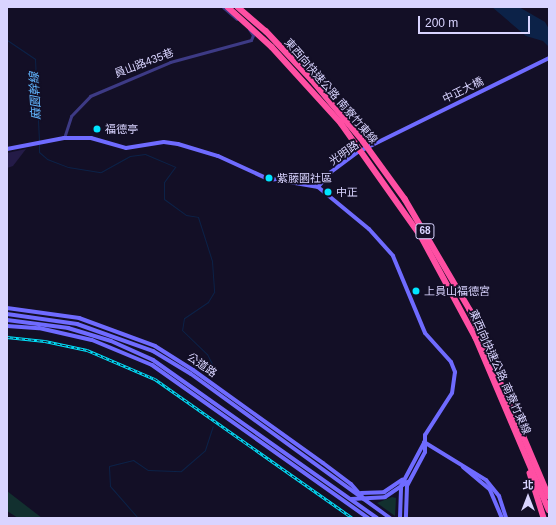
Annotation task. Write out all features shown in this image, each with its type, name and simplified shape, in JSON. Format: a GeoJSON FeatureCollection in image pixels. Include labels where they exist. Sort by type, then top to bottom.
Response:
{"type":"FeatureCollection","features":[{"type":"Feature","properties":{"kind":"highway","name":"東西向快速公路 南寮竹東線"},"geometry":{"type":"LineString","coordinates":[[228,7],[272,47],[315,92],[369,158],[400,203],[457,300],[549,510]]}},
{"type":"Feature","properties":{"kind":"highway","name":"東西向快速公路 南寮竹東線"},"geometry":{"type":"LineString","coordinates":[[238,7],[266,31],[312,80],[363,141],[405,199],[470,310],[549,496]]}},
{"type":"Feature","properties":{"kind":"highway"},"geometry":{"type":"LineString","coordinates":[[523,449],[544,518]]}},
{"type":"Feature","properties":{"kind":"street","name":"員山路435巷"},"geometry":{"type":"LineString","coordinates":[[64,138],[71,116],[90,96],[100,90],[177,60],[248,41],[253,35],[223,7]]}},
{"type":"Feature","properties":{"kind":"street","name":"中正大橋"},"geometry":{"type":"LineString","coordinates":[[384,138],[549,58]]}},
{"type":"Feature","properties":{"kind":"street"},"geometry":{"type":"LineString","coordinates":[[7,149],[64,138],[91,138],[126,148],[164,142],[178,144],[218,156],[266,178],[318,187],[388,248],[406,284],[425,333],[453,367],[455,381],[452,393],[405,474],[400,490],[400,518]]}},
{"type":"Feature","properties":{"kind":"street","name":"光明路"},"geometry":{"type":"LineString","coordinates":[[318,187],[331,172],[358,152],[384,138]]}},
{"type":"Feature","properties":{"kind":"street","name":"公道路"},"geometry":{"type":"LineString","coordinates":[[7,308],[79,318],[141,340],[193,370],[323,462],[362,493]]}},
{"type":"Feature","properties":{"kind":"street","name":"公道路"},"geometry":{"type":"LineString","coordinates":[[7,314],[69,322],[138,344],[191,374],[390,518]]}},
{"type":"Feature","properties":{"kind":"street","name":"公道路"},"geometry":{"type":"LineString","coordinates":[[7,320],[68,328],[138,351],[192,385],[377,518]]}},
{"type":"Feature","properties":{"kind":"street"},"geometry":{"type":"LineString","coordinates":[[7,326],[39,328],[92,340],[152,365],[368,518]]}},
{"type":"Feature","properties":{"kind":"street"},"geometry":{"type":"LineString","coordinates":[[138,344],[141,340]]}},
{"type":"Feature","properties":{"kind":"street"},"geometry":{"type":"LineString","coordinates":[[424,442],[485,482],[499,496],[506,518]]}},
{"type":"Feature","properties":{"kind":"street"},"geometry":{"type":"LineString","coordinates":[[341,498],[364,499],[385,497],[400,490],[409,480],[425,452],[424,442]]}},
{"type":"Feature","properties":{"kind":"street"},"geometry":{"type":"LineString","coordinates":[[319,467],[323,462]]}},
{"type":"Feature","properties":{"kind":"street","name":"公道路"},"geometry":{"type":"LineString","coordinates":[[348,488],[362,493],[388,490],[405,474]]}},
{"type":"Feature","properties":{"kind":"street"},"geometry":{"type":"LineString","coordinates":[[406,518],[405,496],[409,480]]}},
{"type":"Feature","properties":{"kind":"street"},"geometry":{"type":"LineString","coordinates":[[485,482],[495,498],[502,518]]}},
{"type":"Feature","properties":{"kind":"street"},"geometry":{"type":"LineString","coordinates":[[362,493],[364,499]]}},
{"type":"Feature","properties":{"kind":"green space"},"geometry":{"type":"Polygon","coordinates":[[[7,491],[42,518],[18,518],[7,511],[7,491]]]}},
{"type":"Feature","properties":{"kind":"green space"},"geometry":{"type":"Polygon","coordinates":[[[392,497],[396,498],[395,516],[377,503],[392,497]]]}},
{"type":"Feature","properties":{"kind":"water"},"geometry":{"type":"Polygon","coordinates":[[[492,7],[519,7],[545,22],[549,29],[549,47],[543,41],[526,36],[492,7]]]}},
{"type":"Feature","properties":{"kind":"building"},"geometry":{"type":"Polygon","coordinates":[[[26,149],[13,166],[7,168],[7,153],[26,149]]]}},
{"type":"Feature","properties":{"kind":"waterway","name":"麻園幹線"},"geometry":{"type":"LineString","coordinates":[[7,40],[35,59],[39,141]]}},
{"type":"Feature","properties":{"kind":"waterway"},"geometry":{"type":"LineString","coordinates":[[39,144],[39,152],[47,159],[68,167],[101,172],[130,156],[145,154],[175,167],[164,182],[164,199],[186,215],[198,217],[212,261],[214,292],[208,302],[184,318],[182,330],[207,354],[212,364]]}},
{"type":"Feature","properties":{"kind":"waterway"},"geometry":{"type":"LineString","coordinates":[[138,518],[110,486],[109,466],[133,460],[148,470],[181,471],[205,450],[213,426]]}},
{"type":"Feature","properties":{"kind":"tunnel"},"geometry":{"type":"LineString","coordinates":[[510,426],[528,419]]}},
{"type":"Feature","properties":{"kind":"railway"},"geometry":{"type":"LineString","coordinates":[[7,337],[45,341],[87,350],[155,379],[353,518]]}},
{"type":"Feature","properties":{"kind":"place","name":"福德亭"},"geometry":{"type":"Point","coordinates":[97,129]}},
{"type":"Feature","properties":{"kind":"place","name":"紫藤園社區"},"geometry":{"type":"Point","coordinates":[269,178]}},
{"type":"Feature","properties":{"kind":"place","name":"中正"},"geometry":{"type":"Point","coordinates":[328,192]}},
{"type":"Feature","properties":{"kind":"place","name":"上員山福德宮"},"geometry":{"type":"Point","coordinates":[416,291]}}]}
